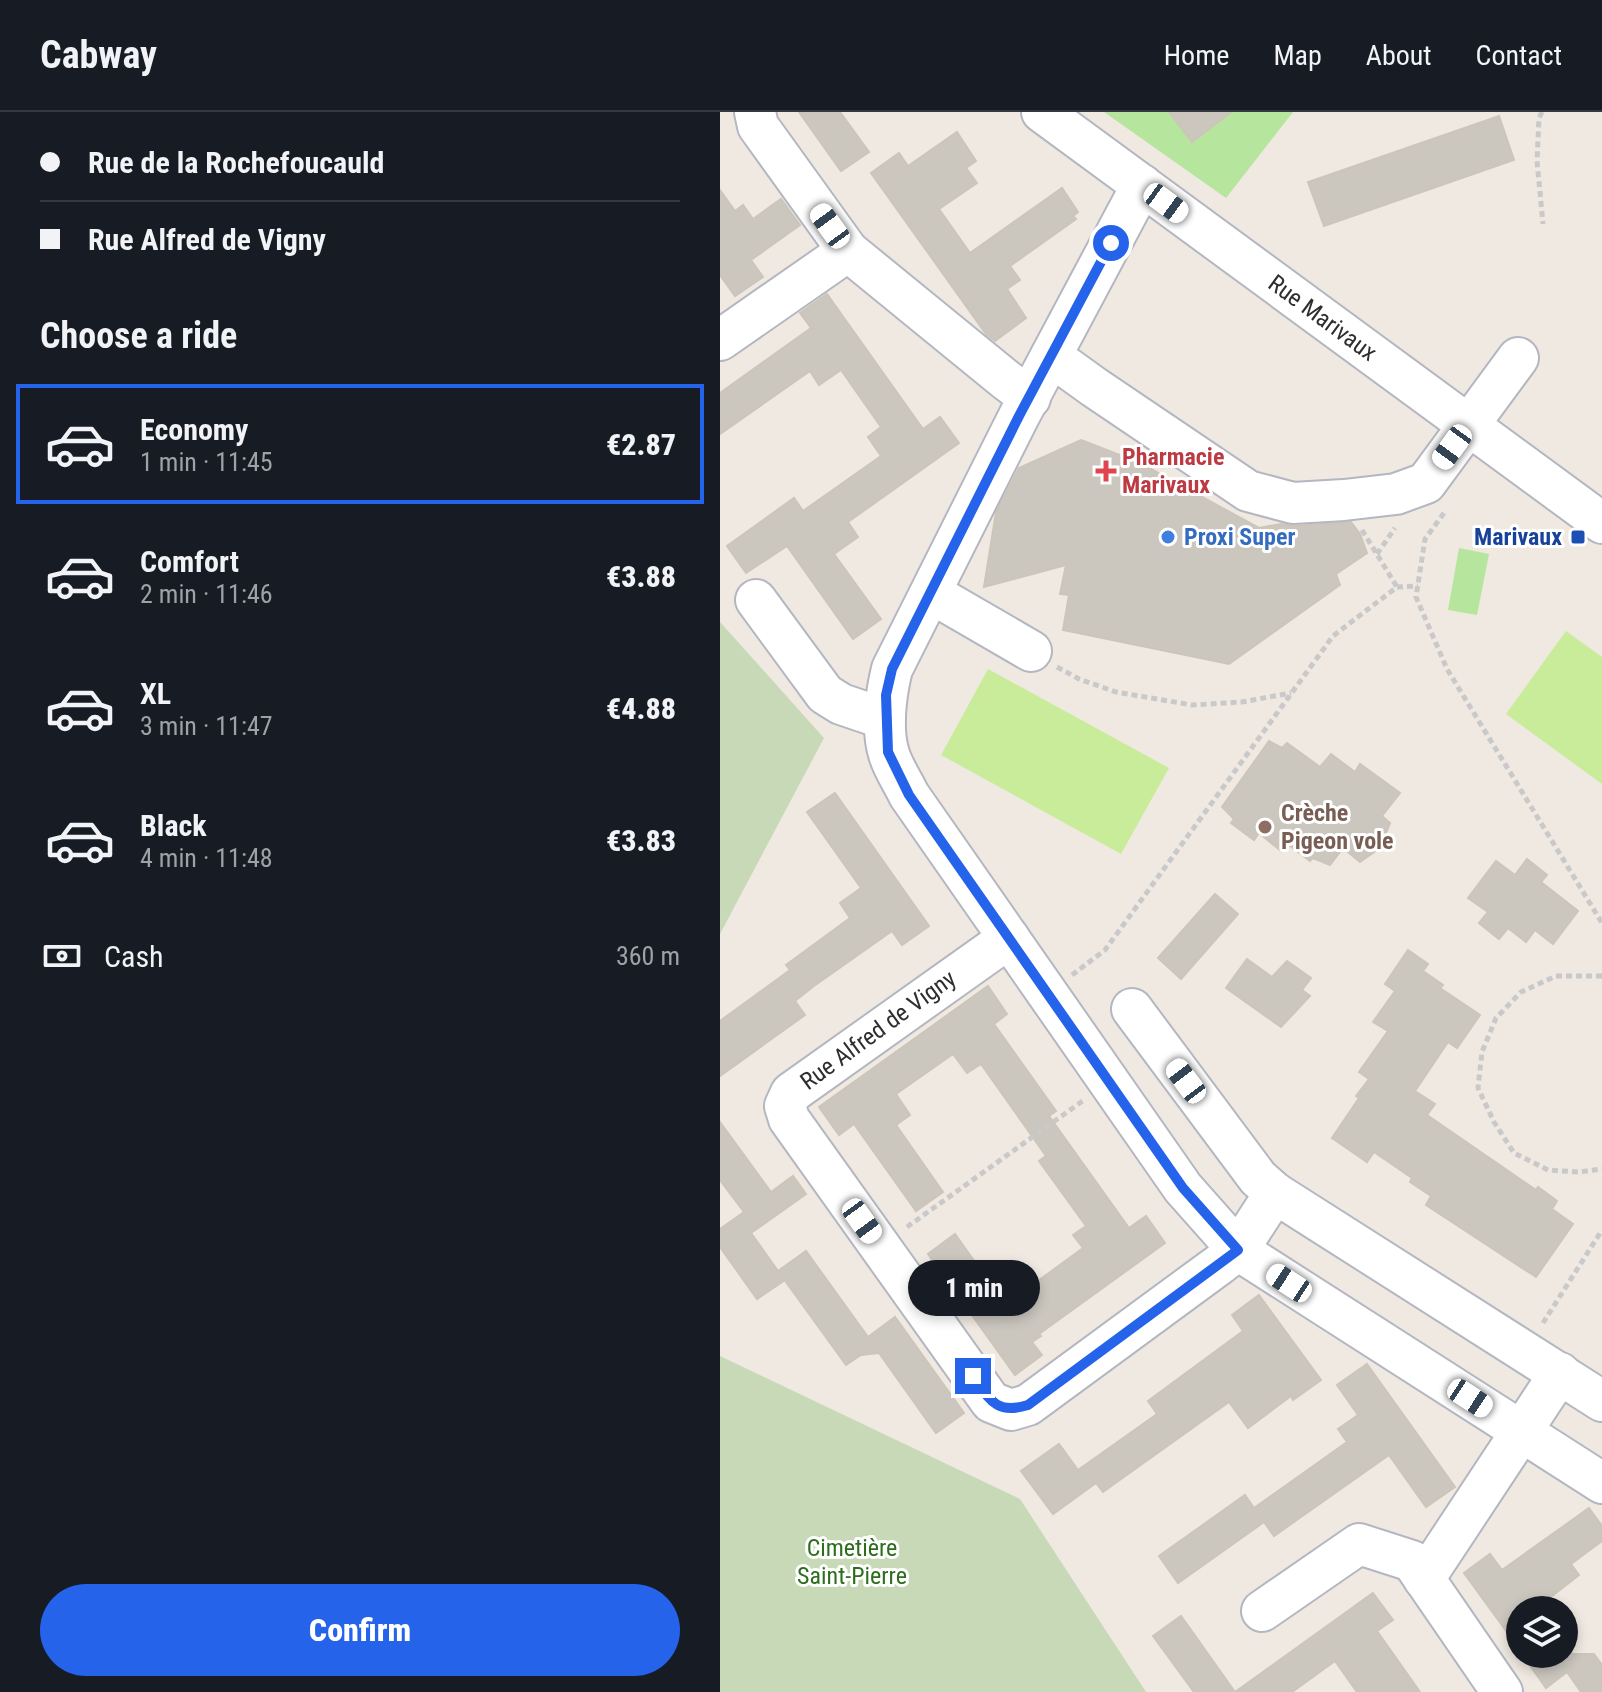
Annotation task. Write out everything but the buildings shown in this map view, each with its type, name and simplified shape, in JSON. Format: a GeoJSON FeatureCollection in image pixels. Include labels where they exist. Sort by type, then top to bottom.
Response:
{"type":"FeatureCollection","features":[{"type":"Feature","properties":{"kind":"street"},"geometry":{"type":"LineString","coordinates":[[755,112],[758,126],[848,251],[1030,398]]}},
{"type":"Feature","properties":{"kind":"street","name":"Rue Marivaux"},"geometry":{"type":"LineString","coordinates":[[1046,114],[1602,523]]}},
{"type":"Feature","properties":{"kind":"street"},"geometry":{"type":"LineString","coordinates":[[1142,185],[1019,416],[892,669],[886,695],[888,752],[909,795],[1183,1188],[1238,1250],[1602,1483]]}},
{"type":"Feature","properties":{"kind":"street"},"geometry":{"type":"LineString","coordinates":[[720,340],[848,251]]}},
{"type":"Feature","properties":{"kind":"street"},"geometry":{"type":"LineString","coordinates":[[1051,356],[1248,491],[1293,503],[1396,494],[1426,483],[1518,358]]}},
{"type":"Feature","properties":{"kind":"street"},"geometry":{"type":"LineString","coordinates":[[931,593],[1031,651]]}},
{"type":"Feature","properties":{"kind":"street"},"geometry":{"type":"LineString","coordinates":[[756,600],[825,694],[841,704],[885,719]]}},
{"type":"Feature","properties":{"kind":"street","name":"Rue Alfred de Vigny"},"geometry":{"type":"LineString","coordinates":[[1009,938],[791,1093],[785,1106],[789,1119],[991,1402],[1011,1410],[1028,1405],[1238,1250]]}},
{"type":"Feature","properties":{"kind":"street"},"geometry":{"type":"LineString","coordinates":[[1132,1009],[1258,1178],[1275,1193],[1602,1401]]}},
{"type":"Feature","properties":{"kind":"street"},"geometry":{"type":"LineString","coordinates":[[1238,1250],[1275,1193]]}},
{"type":"Feature","properties":{"kind":"street"},"geometry":{"type":"LineString","coordinates":[[1424,1579],[1560,1373]]}},
{"type":"Feature","properties":{"kind":"street"},"geometry":{"type":"LineString","coordinates":[[1262,1611],[1359,1544],[1412,1561],[1502,1692]]}},
{"type":"Feature","properties":{"kind":"path"},"geometry":{"type":"LineString","coordinates":[[1542,112],[1537,161],[1543,224]]}},
{"type":"Feature","properties":{"kind":"path"},"geometry":{"type":"LineString","coordinates":[[1344,500],[1397,587]]}},
{"type":"Feature","properties":{"kind":"path"},"geometry":{"type":"LineString","coordinates":[[1443,513],[1425,539],[1416,597],[1447,669],[1598,911],[1602,923]]}},
{"type":"Feature","properties":{"kind":"path"},"geometry":{"type":"LineString","coordinates":[[1046,991],[1105,950],[1333,636],[1397,587],[1418,586]]}},
{"type":"Feature","properties":{"kind":"path"},"geometry":{"type":"LineString","coordinates":[[1031,651],[1079,679],[1116,692],[1192,705],[1242,702],[1292,693]]}},
{"type":"Feature","properties":{"kind":"path"},"geometry":{"type":"LineString","coordinates":[[1602,976],[1556,976],[1521,992],[1496,1018],[1482,1052],[1478,1088],[1494,1122],[1514,1153],[1548,1170],[1579,1172],[1602,1169]]}},
{"type":"Feature","properties":{"kind":"path"},"geometry":{"type":"LineString","coordinates":[[881,1246],[1109,1082]]}},
{"type":"Feature","properties":{"kind":"path"},"geometry":{"type":"LineString","coordinates":[[1525,1351],[1602,1230]]}},
{"type":"Feature","properties":{"kind":"green space"},"geometry":{"type":"Polygon","coordinates":[[[1104,112],[1293,112],[1226,198],[1104,112]]]}},
{"type":"Feature","properties":{"kind":"green space"},"geometry":{"type":"Polygon","coordinates":[[[1459,548],[1489,554],[1477,615],[1448,610],[1459,548]]]}},
{"type":"Feature","properties":{"kind":"green space"},"geometry":{"type":"Polygon","coordinates":[[[720,622],[824,738],[720,934],[720,622]]]}},
{"type":"Feature","properties":{"kind":"green space"},"geometry":{"type":"Polygon","coordinates":[[[1566,631],[1602,657],[1602,784],[1506,714],[1566,631]]]}},
{"type":"Feature","properties":{"kind":"green space"},"geometry":{"type":"Polygon","coordinates":[[[988,669],[1169,768],[1121,854],[941,755],[988,669]]]}},
{"type":"Feature","properties":{"kind":"green space","name":"Cimetière Saint-Pierre"},"geometry":{"type":"Polygon","coordinates":[[[720,1356],[1020,1499],[1146,1692],[720,1692],[720,1356]]]}},
{"type":"Feature","properties":{"kind":"place","name":"Pharmacie Marivaux"},"geometry":{"type":"Point","coordinates":[1106,471]}},
{"type":"Feature","properties":{"kind":"place","name":"Proxi Super"},"geometry":{"type":"Point","coordinates":[1168,537]}},
{"type":"Feature","properties":{"kind":"place","name":"Marivaux"},"geometry":{"type":"Point","coordinates":[1578,537]}},
{"type":"Feature","properties":{"kind":"place","name":"Crèche Pigeon vole"},"geometry":{"type":"Point","coordinates":[1265,827]}},
{"type":"Feature","properties":{"kind":"route"},"geometry":{"type":"LineString","coordinates":[[973,1376],[991,1402],[1011,1410],[1028,1405],[1238,1250],[1183,1188],[909,795],[888,752],[886,695],[892,669],[1019,416],[1111,243]]}}]}
